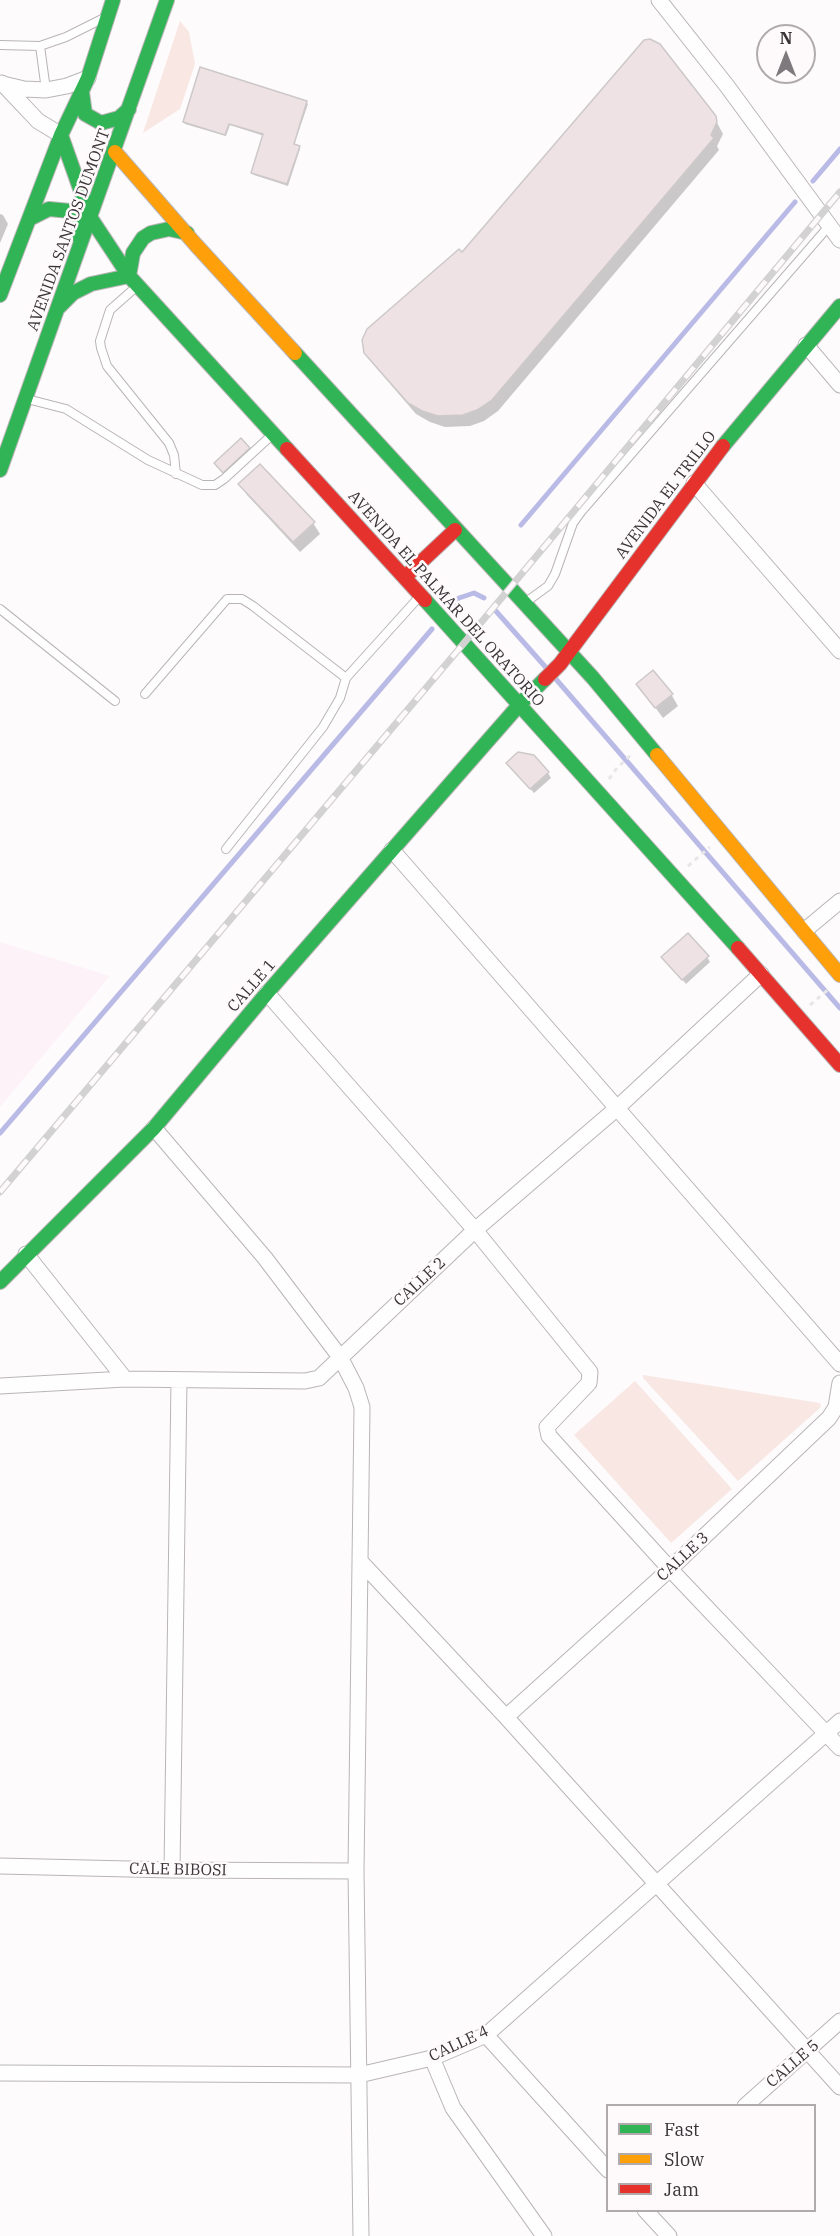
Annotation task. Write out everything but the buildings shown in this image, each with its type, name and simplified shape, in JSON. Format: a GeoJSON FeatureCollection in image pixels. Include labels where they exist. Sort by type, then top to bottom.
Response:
{"type":"FeatureCollection","features":[{"type":"Feature","properties":{"kind":"main road"},"geometry":{"type":"LineString","coordinates":[[0,295],[61,135],[85,85],[113,0]]}},
{"type":"Feature","properties":{"kind":"main road","name":"AVENIDA SANTOS DUMONT"},"geometry":{"type":"LineString","coordinates":[[0,470],[79,249],[84,217],[115,152],[167,0]]}},
{"type":"Feature","properties":{"kind":"main road"},"geometry":{"type":"LineString","coordinates":[[85,85],[85,114],[92,119],[101,123],[110,122],[129,109]]}},
{"type":"Feature","properties":{"kind":"main road","name":"AVENIDA EL PALMAR DEL ORATORIO"},"geometry":{"type":"LineString","coordinates":[[61,135],[84,217],[133,280],[520,704],[840,1065]]}},
{"type":"Feature","properties":{"kind":"main road"},"geometry":{"type":"LineString","coordinates":[[115,152],[451,534],[524,604],[593,678],[804,931],[837,979]]}},
{"type":"Feature","properties":{"kind":"main road"},"geometry":{"type":"LineString","coordinates":[[31,218],[50,208],[70,211],[84,217]]}},
{"type":"Feature","properties":{"kind":"main road"},"geometry":{"type":"LineString","coordinates":[[58,307],[73,293],[91,284],[133,280],[133,253],[143,238],[151,233],[169,229],[187,233]]}},
{"type":"Feature","properties":{"kind":"main road","name":"AVENIDA EL TRILLO"},"geometry":{"type":"LineString","coordinates":[[520,704],[569,653],[694,483],[840,306]]}},
{"type":"Feature","properties":{"kind":"main road"},"geometry":{"type":"LineString","coordinates":[[405,577],[451,534]]}},
{"type":"Feature","properties":{"kind":"main road","name":"CALLE 1"},"geometry":{"type":"LineString","coordinates":[[0,1282],[154,1128],[267,993],[520,704]]}},
{"type":"Feature","properties":{"kind":"street"},"geometry":{"type":"LineString","coordinates":[[658,0],[840,240]]}},
{"type":"Feature","properties":{"kind":"street"},"geometry":{"type":"LineString","coordinates":[[1,82],[24,89],[46,90],[85,85]]}},
{"type":"Feature","properties":{"kind":"street"},"geometry":{"type":"LineString","coordinates":[[1,82],[38,121],[61,135]]}},
{"type":"Feature","properties":{"kind":"street"},"geometry":{"type":"LineString","coordinates":[[806,345],[840,385]]}},
{"type":"Feature","properties":{"kind":"street"},"geometry":{"type":"LineString","coordinates":[[694,483],[840,651]]}},
{"type":"Feature","properties":{"kind":"street"},"geometry":{"type":"LineString","coordinates":[[392,850],[840,1364]]}},
{"type":"Feature","properties":{"kind":"street"},"geometry":{"type":"LineString","coordinates":[[804,931],[840,901]]}},
{"type":"Feature","properties":{"kind":"street","name":"CALLE 2"},"geometry":{"type":"LineString","coordinates":[[0,1386],[124,1379],[312,1380],[319,1378],[475,1230],[616,1109],[761,974]]}},
{"type":"Feature","properties":{"kind":"street"},"geometry":{"type":"LineString","coordinates":[[267,993],[475,1230],[590,1372],[589,1383],[547,1427],[549,1436],[670,1569],[840,1748]]}},
{"type":"Feature","properties":{"kind":"street"},"geometry":{"type":"LineString","coordinates":[[154,1128],[265,1258],[340,1357],[356,1388],[362,1407],[356,1871],[362,2236]]}},
{"type":"Feature","properties":{"kind":"street"},"geometry":{"type":"LineString","coordinates":[[26,1254],[124,1379]]}},
{"type":"Feature","properties":{"kind":"street"},"geometry":{"type":"LineString","coordinates":[[172,1870],[179,1380]]}},
{"type":"Feature","properties":{"kind":"street","name":"CALLE 3"},"geometry":{"type":"LineString","coordinates":[[506,1718],[670,1569],[838,1410],[840,1383]]}},
{"type":"Feature","properties":{"kind":"street"},"geometry":{"type":"LineString","coordinates":[[361,1562],[657,1883],[840,2087]]}},
{"type":"Feature","properties":{"kind":"street","name":"CALLE 4"},"geometry":{"type":"LineString","coordinates":[[0,2073],[359,2075],[432,2058],[486,2035],[840,1721]]}},
{"type":"Feature","properties":{"kind":"street","name":"CALE BIBOSI"},"geometry":{"type":"LineString","coordinates":[[0,1866],[356,1871]]}},
{"type":"Feature","properties":{"kind":"street","name":"CALLE 5"},"geometry":{"type":"LineString","coordinates":[[747,2104],[840,2021]]}},
{"type":"Feature","properties":{"kind":"street"},"geometry":{"type":"LineString","coordinates":[[486,2035],[606,2168]]}},
{"type":"Feature","properties":{"kind":"street"},"geometry":{"type":"LineString","coordinates":[[432,2058],[453,2108],[544,2236]]}},
{"type":"Feature","properties":{"kind":"street"},"geometry":{"type":"LineString","coordinates":[[646,2212],[669,2236]]}},
{"type":"Feature","properties":{"kind":"lane"},"geometry":{"type":"LineString","coordinates":[[0,45],[40,46],[66,37],[108,15]]}},
{"type":"Feature","properties":{"kind":"lane"},"geometry":{"type":"LineString","coordinates":[[40,46],[46,90]]}},
{"type":"Feature","properties":{"kind":"lane"},"geometry":{"type":"LineString","coordinates":[[524,604],[548,586],[555,574],[573,523],[581,512],[829,226]]}},
{"type":"Feature","properties":{"kind":"lane"},"geometry":{"type":"LineString","coordinates":[[133,280],[110,310],[100,341],[101,348],[107,366],[169,444],[174,455],[176,474]]}},
{"type":"Feature","properties":{"kind":"lane"},"geometry":{"type":"LineString","coordinates":[[27,399],[66,409],[148,460],[202,485],[215,485],[273,434]]}},
{"type":"Feature","properties":{"kind":"lane"},"geometry":{"type":"LineString","coordinates":[[225,849],[323,727],[340,698],[346,678],[421,595]]}},
{"type":"Feature","properties":{"kind":"lane"},"geometry":{"type":"LineString","coordinates":[[145,694],[227,599],[242,599],[253,606],[346,678]]}},
{"type":"Feature","properties":{"kind":"lane"},"geometry":{"type":"LineString","coordinates":[[0,609],[115,701]]}},
{"type":"Feature","properties":{"kind":"path"},"geometry":{"type":"LineString","coordinates":[[617,768],[635,751]]}},
{"type":"Feature","properties":{"kind":"path"},"geometry":{"type":"LineString","coordinates":[[695,860],[715,844]]}},
{"type":"Feature","properties":{"kind":"path"},"geometry":{"type":"LineString","coordinates":[[812,1004],[837,979]]}},
{"type":"Feature","properties":{"kind":"shaded area"},"geometry":{"type":"Polygon","coordinates":[[[180,21],[189,32],[195,64],[180,109],[143,133],[180,21]]]}},
{"type":"Feature","properties":{"kind":"shaded area"},"geometry":{"type":"Polygon","coordinates":[[[0,942],[110,976],[0,1107],[0,942]]]}},
{"type":"Feature","properties":{"kind":"shaded area"},"geometry":{"type":"Polygon","coordinates":[[[643,1375],[820,1403],[821,1407],[738,1481],[643,1378],[643,1375]]]}},
{"type":"Feature","properties":{"kind":"shaded area"},"geometry":{"type":"Polygon","coordinates":[[[635,1381],[732,1489],[671,1543],[574,1435],[635,1381]]]}},
{"type":"Feature","properties":{"kind":"waterway"},"geometry":{"type":"LineString","coordinates":[[813,181],[840,149]]}},
{"type":"Feature","properties":{"kind":"waterway"},"geometry":{"type":"LineString","coordinates":[[521,525],[795,202]]}},
{"type":"Feature","properties":{"kind":"waterway"},"geometry":{"type":"LineString","coordinates":[[453,604],[459,598],[474,593],[484,598]]}},
{"type":"Feature","properties":{"kind":"waterway"},"geometry":{"type":"LineString","coordinates":[[495,610],[549,671]]}},
{"type":"Feature","properties":{"kind":"waterway"},"geometry":{"type":"LineString","coordinates":[[0,1133],[432,629]]}},
{"type":"Feature","properties":{"kind":"waterway"},"geometry":{"type":"LineString","coordinates":[[555,678],[840,1008]]}},
{"type":"Feature","properties":{"kind":"railway"},"geometry":{"type":"LineString","coordinates":[[0,1192],[464,643],[840,192]]}},
{"type":"Feature","properties":{"kind":"traffic: fast"},"geometry":{"type":"LineString","coordinates":[[0,295],[61,135],[88,78],[113,0]]}},
{"type":"Feature","properties":{"kind":"traffic: fast"},"geometry":{"type":"LineString","coordinates":[[0,470],[167,0]]}},
{"type":"Feature","properties":{"kind":"traffic: fast"},"geometry":{"type":"LineString","coordinates":[[82,92],[85,114],[101,123],[119,118],[129,109]]}},
{"type":"Feature","properties":{"kind":"traffic: fast"},"geometry":{"type":"LineString","coordinates":[[61,135],[90,217],[129,276],[287,449]]}},
{"type":"Feature","properties":{"kind":"traffic: fast"},"geometry":{"type":"LineString","coordinates":[[31,218],[49,209],[70,211],[78,217],[80,239]]}},
{"type":"Feature","properties":{"kind":"traffic: fast"},"geometry":{"type":"LineString","coordinates":[[59,307],[73,293],[91,284],[129,276],[133,253],[143,238],[151,233],[169,229],[187,233]]}},
{"type":"Feature","properties":{"kind":"traffic: fast"},"geometry":{"type":"LineString","coordinates":[[723,446],[840,306]]}},
{"type":"Feature","properties":{"kind":"traffic: fast"},"geometry":{"type":"LineString","coordinates":[[295,353],[593,678],[657,755]]}},
{"type":"Feature","properties":{"kind":"traffic: fast"},"geometry":{"type":"LineString","coordinates":[[425,600],[738,948]]}},
{"type":"Feature","properties":{"kind":"traffic: fast"},"geometry":{"type":"LineString","coordinates":[[0,1282],[154,1128],[267,993],[520,704],[545,679]]}},
{"type":"Feature","properties":{"kind":"traffic: slow"},"geometry":{"type":"LineString","coordinates":[[115,152],[295,353]]}},
{"type":"Feature","properties":{"kind":"traffic: slow"},"geometry":{"type":"LineString","coordinates":[[657,755],[840,975]]}},
{"type":"Feature","properties":{"kind":"traffic: jam"},"geometry":{"type":"LineString","coordinates":[[545,679],[560,664],[723,446]]}},
{"type":"Feature","properties":{"kind":"traffic: jam"},"geometry":{"type":"LineString","coordinates":[[287,449],[425,600]]}},
{"type":"Feature","properties":{"kind":"traffic: jam"},"geometry":{"type":"LineString","coordinates":[[405,577],[455,530]]}},
{"type":"Feature","properties":{"kind":"traffic: jam"},"geometry":{"type":"LineString","coordinates":[[738,948],[840,1065]]}}]}
